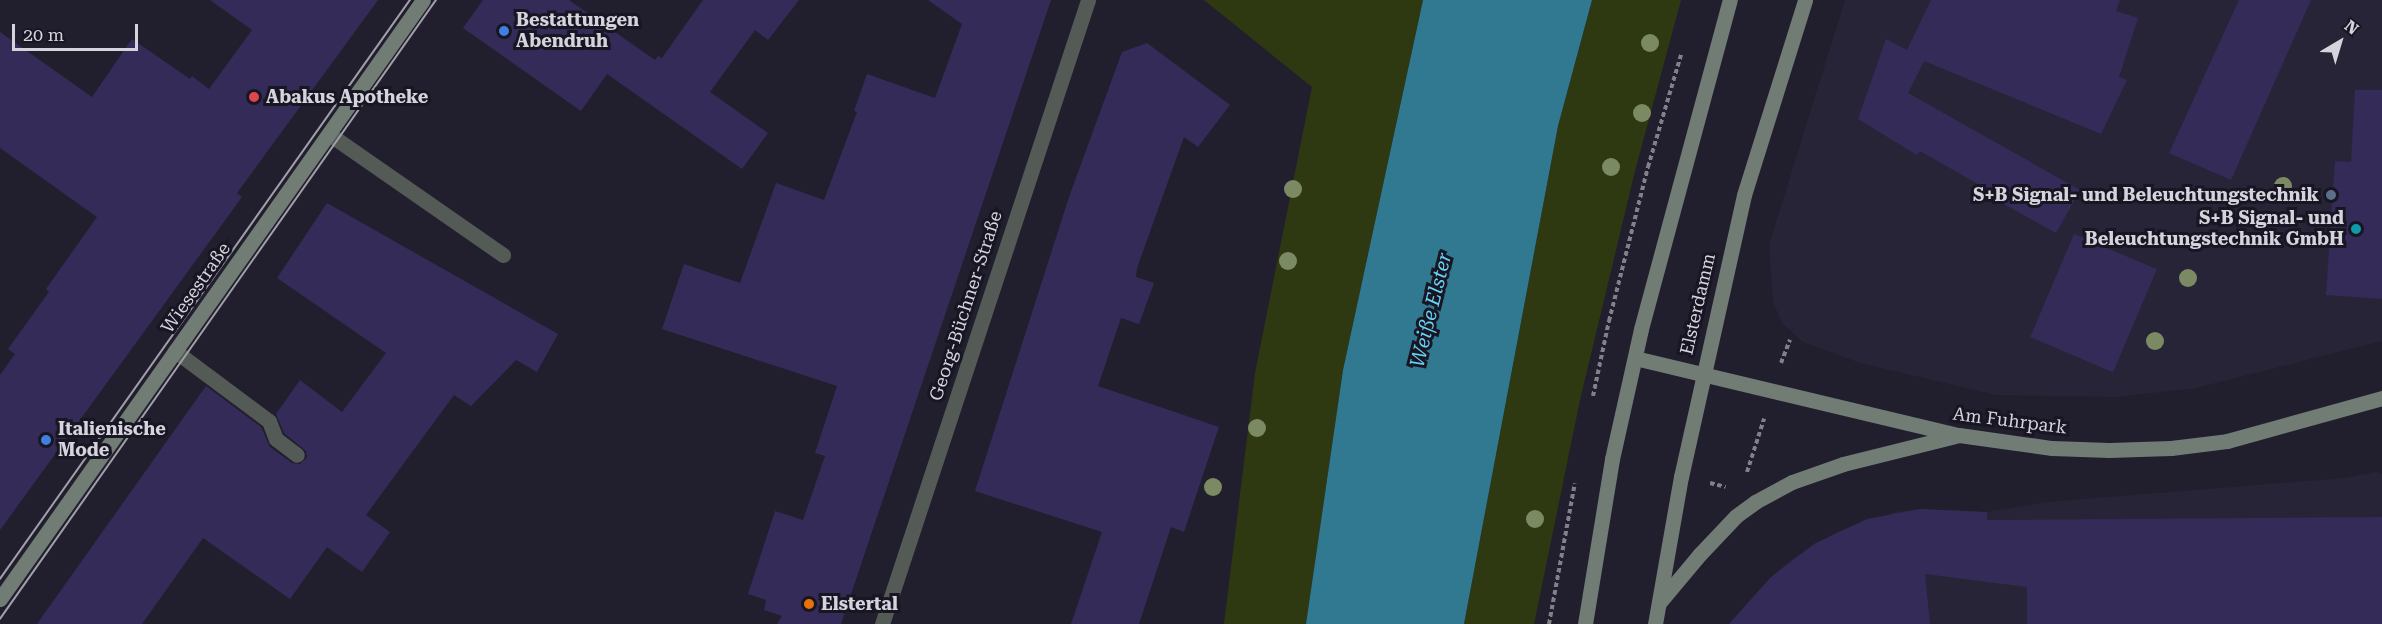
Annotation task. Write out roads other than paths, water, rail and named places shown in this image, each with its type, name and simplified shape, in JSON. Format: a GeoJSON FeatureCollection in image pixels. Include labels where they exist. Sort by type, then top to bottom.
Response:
{"type":"FeatureCollection","features":[{"type":"Feature","properties":{"kind":"street","name":"Wiesestraße"},"geometry":{"type":"LineString","coordinates":[[0,599],[423,0]]}},
{"type":"Feature","properties":{"kind":"street","name":"Georg-Büchner-Straße"},"geometry":{"type":"LineString","coordinates":[[882,624],[1088,0]]}},
{"type":"Feature","properties":{"kind":"street"},"geometry":{"type":"LineString","coordinates":[[1585,624],[1612,459],[1635,358],[1662,247],[1730,0]]}},
{"type":"Feature","properties":{"kind":"street","name":"Elsterdamm"},"geometry":{"type":"LineString","coordinates":[[1655,624],[1703,373],[1744,195],[1805,0]]}},
{"type":"Feature","properties":{"kind":"street"},"geometry":{"type":"LineString","coordinates":[[329,134],[503,255]]}},
{"type":"Feature","properties":{"kind":"street"},"geometry":{"type":"LineString","coordinates":[[175,351],[269,421],[276,439],[297,456]]}},
{"type":"Feature","properties":{"kind":"street","name":"Am Fuhrpark"},"geometry":{"type":"LineString","coordinates":[[1635,358],[1959,435],[2052,448],[2109,450],[2171,448],[2227,441],[2382,399]]}},
{"type":"Feature","properties":{"kind":"street"},"geometry":{"type":"LineString","coordinates":[[1659,603],[1736,516],[1755,502],[1792,482],[1843,464],[1959,435]]}},
{"type":"Feature","properties":{"kind":"water","name":"Weiße Elster"},"geometry":{"type":"Polygon","coordinates":[[[1423,0],[1592,0],[1558,126],[1464,624],[1306,624],[1343,370],[1423,0]]]}},
{"type":"Feature","properties":{"kind":"tram line"},"geometry":{"type":"LineString","coordinates":[[0,579],[410,0]]}},
{"type":"Feature","properties":{"kind":"tram line"},"geometry":{"type":"LineString","coordinates":[[0,619],[436,0]]}},
{"type":"Feature","properties":{"kind":"place","name":"Bestattungen Abendruh"},"geometry":{"type":"Point","coordinates":[504,31]}},
{"type":"Feature","properties":{"kind":"place","name":"Abakus Apotheke"},"geometry":{"type":"Point","coordinates":[254,97]}},
{"type":"Feature","properties":{"kind":"place","name":"S+B Signal- und Beleuchtungstechnik"},"geometry":{"type":"Point","coordinates":[2331,195]}},
{"type":"Feature","properties":{"kind":"place","name":"S+B Signal- und Beleuchtungstechnik GmbH"},"geometry":{"type":"Point","coordinates":[2356,229]}},
{"type":"Feature","properties":{"kind":"place","name":"Italienische Mode"},"geometry":{"type":"Point","coordinates":[46,440]}},
{"type":"Feature","properties":{"kind":"place","name":"Elstertal"},"geometry":{"type":"Point","coordinates":[809,604]}}]}
